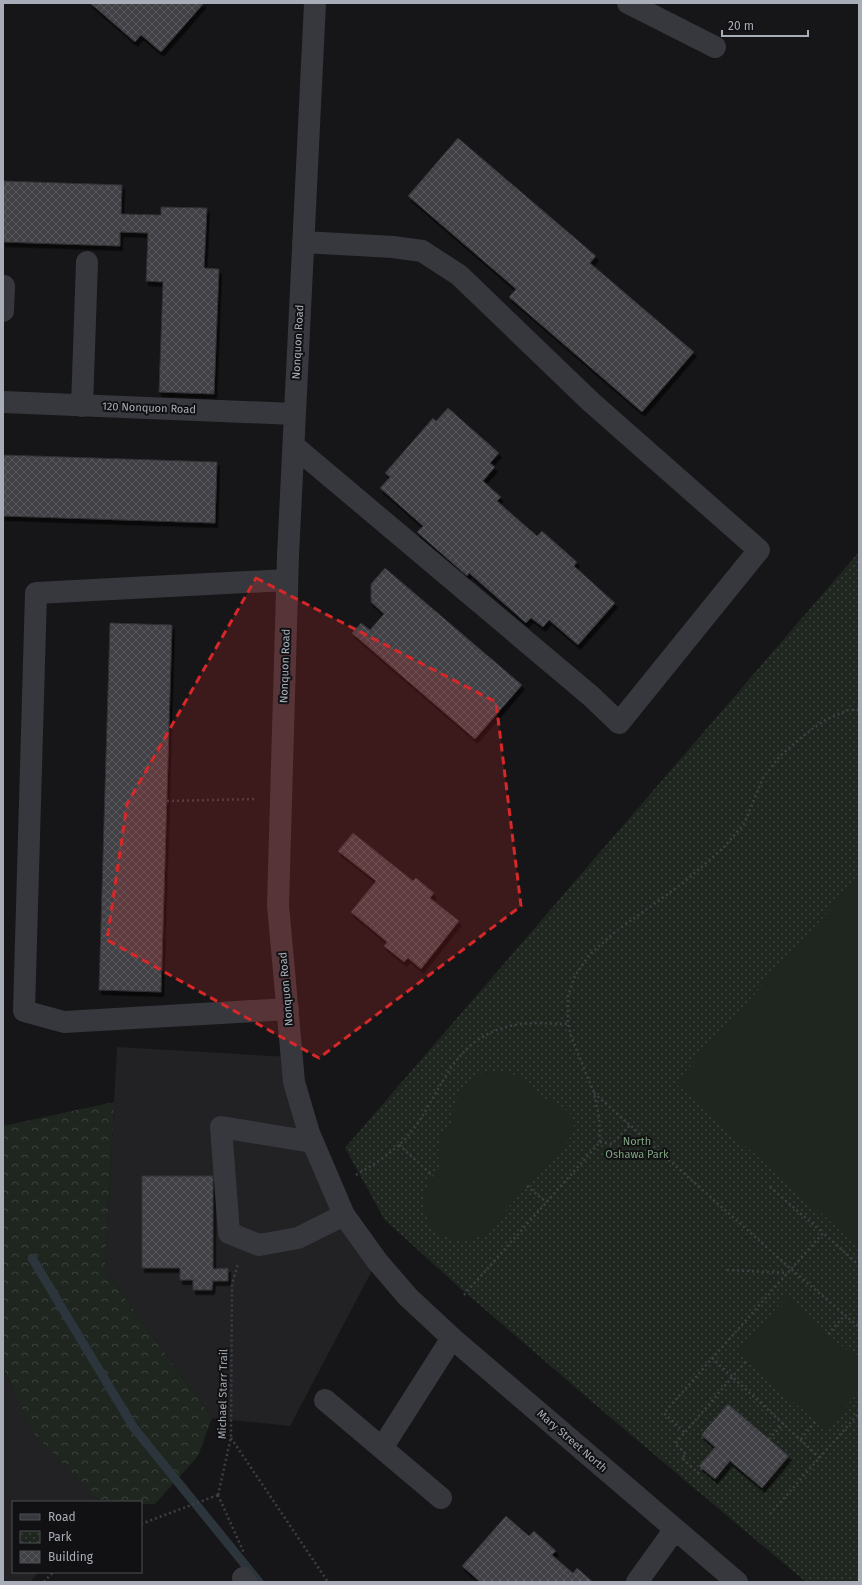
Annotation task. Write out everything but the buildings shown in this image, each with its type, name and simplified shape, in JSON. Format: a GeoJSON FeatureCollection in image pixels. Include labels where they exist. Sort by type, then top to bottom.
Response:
{"type":"FeatureCollection","features":[{"type":"Feature","properties":{"kind":"street"},"geometry":{"type":"LineString","coordinates":[[628,3],[715,47]]}},
{"type":"Feature","properties":{"kind":"street","name":"Nonquon Road"},"geometry":{"type":"LineString","coordinates":[[310,6],[303,242],[287,580],[278,905],[294,1082],[312,1142],[344,1215],[377,1261],[408,1297]]}},
{"type":"Feature","properties":{"kind":"street"},"geometry":{"type":"LineString","coordinates":[[294,446],[592,696],[619,723],[759,550],[590,402],[459,275],[422,251],[393,247],[303,242]]}},
{"type":"Feature","properties":{"kind":"street"},"geometry":{"type":"LineString","coordinates":[[82,406],[87,262]]}},
{"type":"Feature","properties":{"kind":"street"},"geometry":{"type":"LineString","coordinates":[[3,311],[4,286]]}},
{"type":"Feature","properties":{"kind":"street","name":"120 Nonquon Road"},"geometry":{"type":"LineString","coordinates":[[3,402],[294,414]]}},
{"type":"Feature","properties":{"kind":"street"},"geometry":{"type":"LineString","coordinates":[[287,580],[36,593],[24,1011],[64,1022],[288,1009]]}},
{"type":"Feature","properties":{"kind":"street"},"geometry":{"type":"LineString","coordinates":[[312,1142],[221,1127],[229,1233],[259,1245],[298,1238],[344,1215]]}},
{"type":"Feature","properties":{"kind":"street","name":"Mary Street North"},"geometry":{"type":"LineString","coordinates":[[408,1297],[452,1338],[737,1582]]}},
{"type":"Feature","properties":{"kind":"street"},"geometry":{"type":"LineString","coordinates":[[382,1448],[452,1338]]}},
{"type":"Feature","properties":{"kind":"street"},"geometry":{"type":"LineString","coordinates":[[325,1400],[441,1498]]}},
{"type":"Feature","properties":{"kind":"street"},"geometry":{"type":"LineString","coordinates":[[637,1582],[675,1529]]}},
{"type":"Feature","properties":{"kind":"path"},"geometry":{"type":"LineString","coordinates":[[464,1295],[600,1142],[599,1117],[594,1093],[572,1039],[568,1024],[568,996],[575,976],[589,955],[615,932],[683,883],[722,849],[744,824],[763,778],[780,756],[803,736],[825,720],[848,710],[859,710]]}},
{"type":"Feature","properties":{"kind":"path"},"geometry":{"type":"LineString","coordinates":[[167,800],[281,798]]}},
{"type":"Feature","properties":{"kind":"path"},"geometry":{"type":"LineString","coordinates":[[356,1175],[379,1162],[399,1145],[415,1128],[452,1064],[471,1045],[488,1033],[511,1025],[568,1024]]}},
{"type":"Feature","properties":{"kind":"path"},"geometry":{"type":"LineString","coordinates":[[594,1093],[791,1269],[859,1327]]}},
{"type":"Feature","properties":{"kind":"path"},"geometry":{"type":"LineString","coordinates":[[600,1142],[612,1144],[630,1125]]}},
{"type":"Feature","properties":{"kind":"path"},"geometry":{"type":"LineString","coordinates":[[399,1145],[433,1176]]}},
{"type":"Feature","properties":{"kind":"path"},"geometry":{"type":"LineString","coordinates":[[527,1186],[546,1202]]}},
{"type":"Feature","properties":{"kind":"path"},"geometry":{"type":"LineString","coordinates":[[770,1187],[859,1265]]}},
{"type":"Feature","properties":{"kind":"path"},"geometry":{"type":"LineString","coordinates":[[684,1432],[664,1413],[823,1233]]}},
{"type":"Feature","properties":{"kind":"path","name":"Michael Starr Trail"},"geometry":{"type":"LineString","coordinates":[[218,1495],[231,1437],[232,1284],[238,1262],[259,1245]]}},
{"type":"Feature","properties":{"kind":"path"},"geometry":{"type":"LineString","coordinates":[[727,1270],[788,1273]]}},
{"type":"Feature","properties":{"kind":"path"},"geometry":{"type":"LineString","coordinates":[[828,1334],[845,1315]]}},
{"type":"Feature","properties":{"kind":"path"},"geometry":{"type":"LineString","coordinates":[[712,1358],[784,1423],[820,1458]]}},
{"type":"Feature","properties":{"kind":"path"},"geometry":{"type":"LineString","coordinates":[[702,1468],[698,1473],[682,1458],[686,1454],[675,1444],[747,1360]]}},
{"type":"Feature","properties":{"kind":"path"},"geometry":{"type":"LineString","coordinates":[[770,1514],[859,1413]]}},
{"type":"Feature","properties":{"kind":"path"},"geometry":{"type":"LineString","coordinates":[[801,1439],[816,1421]]}},
{"type":"Feature","properties":{"kind":"path"},"geometry":{"type":"LineString","coordinates":[[769,1439],[784,1423]]}},
{"type":"Feature","properties":{"kind":"path"},"geometry":{"type":"LineString","coordinates":[[231,1437],[328,1582]]}},
{"type":"Feature","properties":{"kind":"path"},"geometry":{"type":"LineString","coordinates":[[142,1524],[218,1495],[247,1558],[244,1580]]}},
{"type":"Feature","properties":{"kind":"path"},"geometry":{"type":"LineString","coordinates":[[44,1582],[52,1573]]}},
{"type":"Feature","properties":{"kind":"highlighted area"},"geometry":{"type":"Polygon","coordinates":[[[256,578],[496,702],[521,906],[319,1058],[107,940],[127,804],[256,578]]]}},
{"type":"Feature","properties":{"kind":"shaded area"},"geometry":{"type":"Polygon","coordinates":[[[117,1047],[290,1057],[294,1082],[377,1261],[290,1426],[212,1418],[105,1271],[117,1047]]]}},
{"type":"Feature","properties":{"kind":"shaded area"},"geometry":{"type":"Polygon","coordinates":[[[3,1367],[33,1433],[99,1501],[12,1501],[12,1573],[38,1573],[30,1582],[3,1582],[3,1367]]]}},
{"type":"Feature","properties":{"kind":"green space","name":"North Oshawa Park"},"geometry":{"type":"Polygon","coordinates":[[[859,552],[859,1582],[806,1582],[618,1424],[460,1288],[385,1220],[345,1148],[859,552]]]}},
{"type":"Feature","properties":{"kind":"green space"},"geometry":{"type":"Polygon","coordinates":[[[859,877],[859,1247],[675,1083],[859,877]]]}},
{"type":"Feature","properties":{"kind":"green space"},"geometry":{"type":"Polygon","coordinates":[[[499,1071],[513,1074],[525,1079],[534,1087],[542,1099],[563,1107],[572,1117],[574,1123],[573,1130],[570,1138],[486,1233],[469,1240],[455,1240],[442,1235],[434,1229],[428,1221],[424,1203],[425,1193],[433,1176],[440,1169],[438,1156],[439,1144],[444,1133],[453,1124],[454,1109],[459,1095],[468,1083],[480,1074],[499,1071]]]}},
{"type":"Feature","properties":{"kind":"green space"},"geometry":{"type":"Polygon","coordinates":[[[114,1102],[105,1271],[212,1418],[198,1456],[155,1504],[142,1504],[142,1501],[99,1501],[33,1433],[3,1367],[3,1126],[114,1102]]]}},
{"type":"Feature","properties":{"kind":"green space"},"geometry":{"type":"Polygon","coordinates":[[[786,1297],[859,1361],[859,1392],[825,1430],[738,1352],[786,1297]]]}},
{"type":"Feature","properties":{"kind":"waterway"},"geometry":{"type":"LineString","coordinates":[[32,1258],[134,1428],[259,1582]]}}]}
